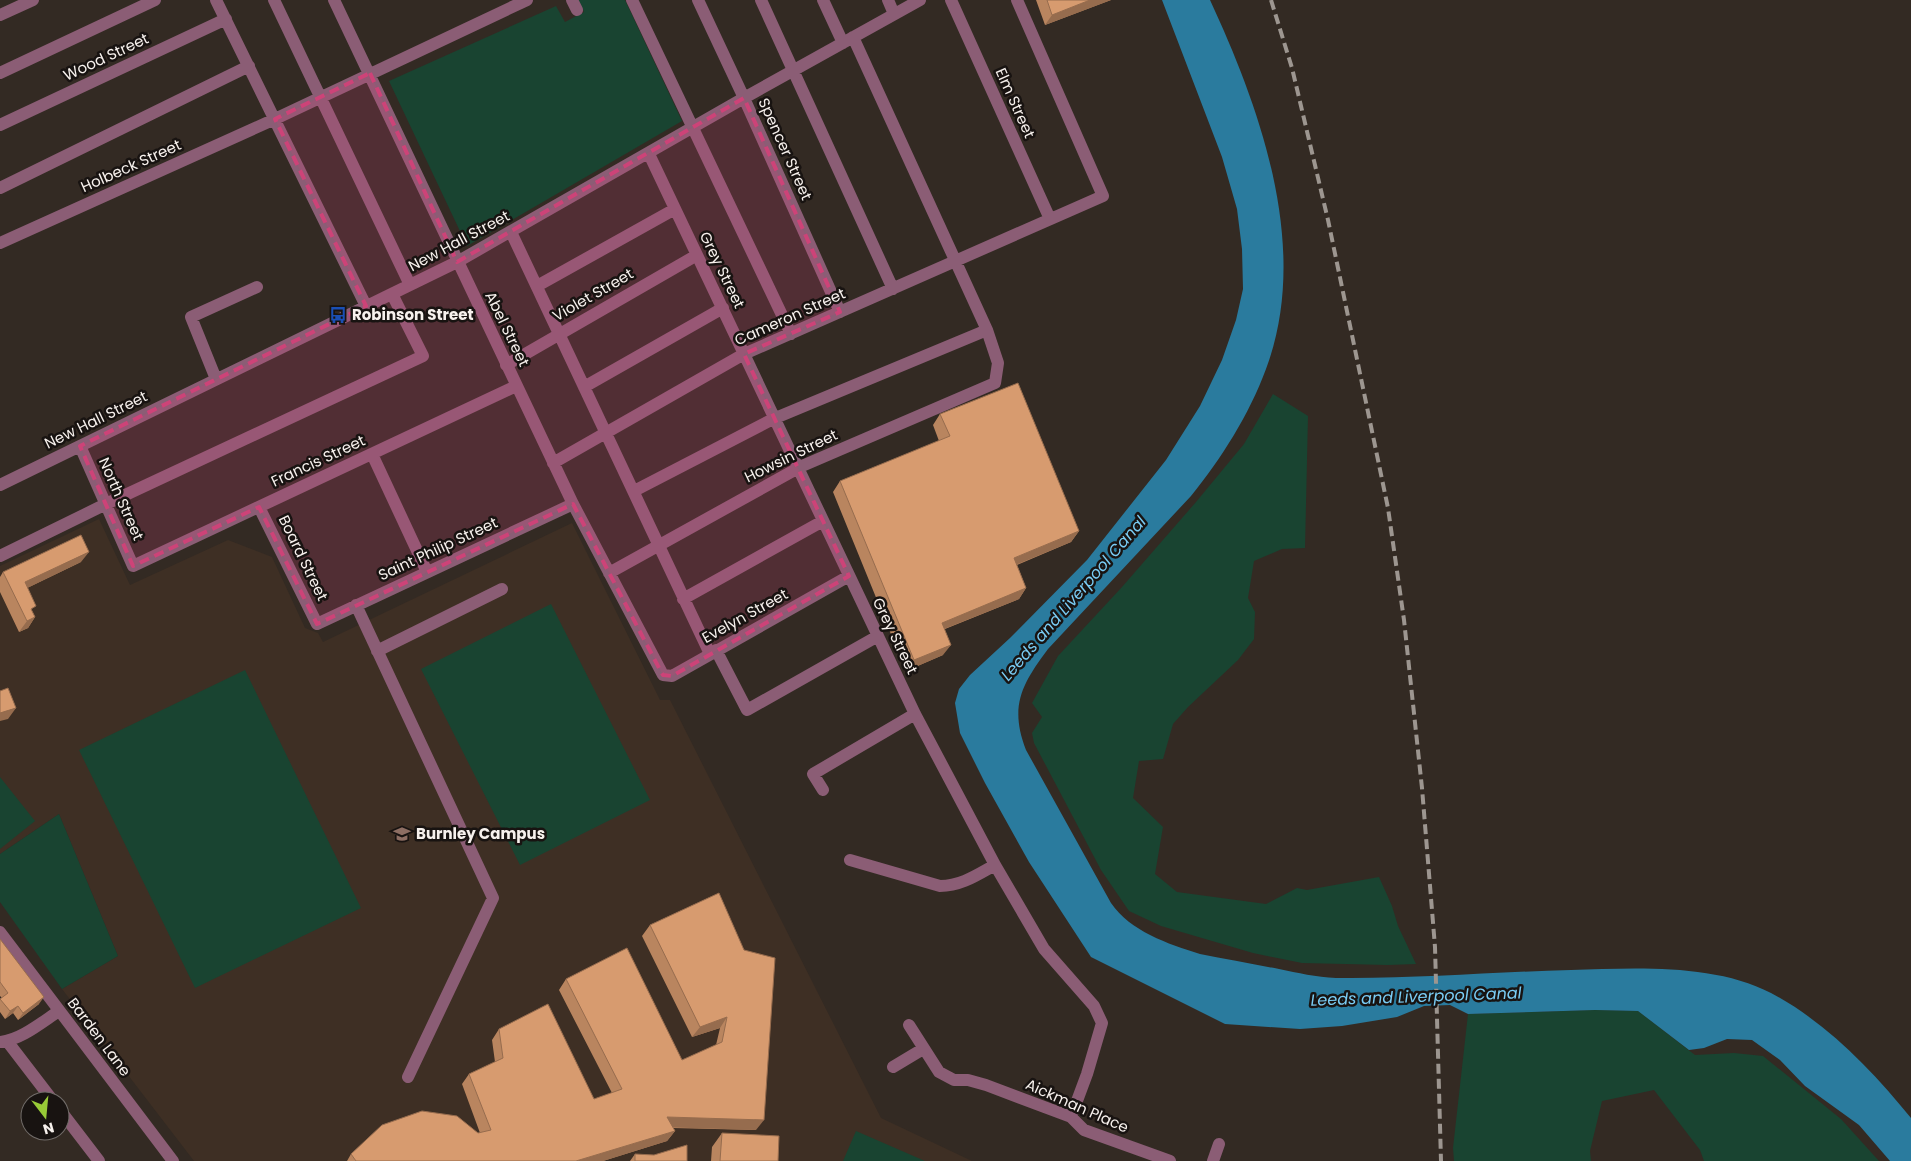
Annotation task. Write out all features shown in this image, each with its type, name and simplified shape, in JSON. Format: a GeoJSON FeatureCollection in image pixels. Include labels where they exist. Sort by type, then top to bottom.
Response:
{"type":"FeatureCollection","features":[{"type":"Feature","properties":{"kind":"street"},"geometry":{"type":"LineString","coordinates":[[0,15],[33,0]]}},
{"type":"Feature","properties":{"kind":"street"},"geometry":{"type":"LineString","coordinates":[[0,73],[156,0]]}},
{"type":"Feature","properties":{"kind":"street"},"geometry":{"type":"LineString","coordinates":[[216,0],[366,306]]}},
{"type":"Feature","properties":{"kind":"street"},"geometry":{"type":"LineString","coordinates":[[274,0],[410,285]]}},
{"type":"Feature","properties":{"kind":"street","name":"Abel Street"},"geometry":{"type":"LineString","coordinates":[[334,0],[553,464],[659,668]]}},
{"type":"Feature","properties":{"kind":"street","name":"Holbeck Street"},"geometry":{"type":"LineString","coordinates":[[0,243],[275,119],[527,0]]}},
{"type":"Feature","properties":{"kind":"street"},"geometry":{"type":"LineString","coordinates":[[632,0],[791,334]]}},
{"type":"Feature","properties":{"kind":"street","name":"Spencer Street"},"geometry":{"type":"LineString","coordinates":[[698,0],[840,312]]}},
{"type":"Feature","properties":{"kind":"street"},"geometry":{"type":"LineString","coordinates":[[761,0],[893,289]]}},
{"type":"Feature","properties":{"kind":"street"},"geometry":{"type":"LineString","coordinates":[[634,491],[773,419],[987,330],[848,40],[823,0]]}},
{"type":"Feature","properties":{"kind":"street"},"geometry":{"type":"LineString","coordinates":[[888,0],[894,14]]}},
{"type":"Feature","properties":{"kind":"street","name":"New Hall Street"},"geometry":{"type":"LineString","coordinates":[[0,485],[457,262],[920,0]]}},
{"type":"Feature","properties":{"kind":"street","name":"Elm Street"},"geometry":{"type":"LineString","coordinates":[[951,0],[1050,220]]}},
{"type":"Feature","properties":{"kind":"street","name":"Cameron Street"},"geometry":{"type":"LineString","coordinates":[[553,464],[744,354],[1102,196],[1017,0]]}},
{"type":"Feature","properties":{"kind":"street","name":"Wood Street"},"geometry":{"type":"LineString","coordinates":[[0,125],[226,19]]}},
{"type":"Feature","properties":{"kind":"street"},"geometry":{"type":"LineString","coordinates":[[0,188],[249,66]]}},
{"type":"Feature","properties":{"kind":"street","name":"Grey Street"},"geometry":{"type":"LineString","coordinates":[[649,154],[723,308],[773,419],[915,714],[995,865],[1044,949],[1094,1006],[1102,1023],[1087,1074],[1071,1117]]}},
{"type":"Feature","properties":{"kind":"street"},"geometry":{"type":"LineString","coordinates":[[536,286],[674,209]]}},
{"type":"Feature","properties":{"kind":"street"},"geometry":{"type":"LineString","coordinates":[[511,232],[683,599],[747,710],[878,636]]}},
{"type":"Feature","properties":{"kind":"street","name":"Violet Street"},"geometry":{"type":"LineString","coordinates":[[506,365],[697,255]]}},
{"type":"Feature","properties":{"kind":"street"},"geometry":{"type":"LineString","coordinates":[[216,379],[190,317],[257,287]]}},
{"type":"Feature","properties":{"kind":"street"},"geometry":{"type":"LineString","coordinates":[[0,556],[106,504],[423,356],[392,294]]}},
{"type":"Feature","properties":{"kind":"street"},"geometry":{"type":"LineString","coordinates":[[584,387],[723,308]]}},
{"type":"Feature","properties":{"kind":"street","name":"Howsin Street"},"geometry":{"type":"LineString","coordinates":[[609,573],[798,468],[995,383],[998,363],[987,330]]}},
{"type":"Feature","properties":{"kind":"street","name":"Francis Street"},"geometry":{"type":"LineString","coordinates":[[133,566],[516,386]]}},
{"type":"Feature","properties":{"kind":"street","name":"North Street"},"geometry":{"type":"LineString","coordinates":[[80,446],[133,566]]}},
{"type":"Feature","properties":{"kind":"street"},"geometry":{"type":"LineString","coordinates":[[372,454],[428,572]]}},
{"type":"Feature","properties":{"kind":"street","name":"Saint Philip Street"},"geometry":{"type":"LineString","coordinates":[[317,624],[573,504]]}},
{"type":"Feature","properties":{"kind":"street","name":"Board Street"},"geometry":{"type":"LineString","coordinates":[[259,507],[317,624]]}},
{"type":"Feature","properties":{"kind":"street"},"geometry":{"type":"LineString","coordinates":[[683,599],[823,521]]}},
{"type":"Feature","properties":{"kind":"street","name":"Evelyn Street"},"geometry":{"type":"LineString","coordinates":[[659,668],[663,675],[672,676],[849,576]]}},
{"type":"Feature","properties":{"kind":"street"},"geometry":{"type":"LineString","coordinates":[[377,651],[502,589]]}},
{"type":"Feature","properties":{"kind":"street"},"geometry":{"type":"LineString","coordinates":[[356,605],[493,898],[408,1077]]}},
{"type":"Feature","properties":{"kind":"street"},"geometry":{"type":"LineString","coordinates":[[823,790],[813,774],[915,714]]}},
{"type":"Feature","properties":{"kind":"street"},"geometry":{"type":"LineString","coordinates":[[850,860],[940,886],[962,883],[995,865]]}},
{"type":"Feature","properties":{"kind":"street","name":"Barden Lane"},"geometry":{"type":"LineString","coordinates":[[0,932],[173,1161]]}},
{"type":"Feature","properties":{"kind":"street"},"geometry":{"type":"LineString","coordinates":[[45,1091],[4,1042],[59,1011]]}},
{"type":"Feature","properties":{"kind":"street","name":"Aickman Place"},"geometry":{"type":"LineString","coordinates":[[909,1025],[939,1072],[954,1080],[968,1080],[986,1085],[1071,1117],[1084,1130],[1170,1161]]}},
{"type":"Feature","properties":{"kind":"street"},"geometry":{"type":"LineString","coordinates":[[894,1067],[923,1049]]}},
{"type":"Feature","properties":{"kind":"street"},"geometry":{"type":"LineString","coordinates":[[70,1123],[99,1161]]}},
{"type":"Feature","properties":{"kind":"street"},"geometry":{"type":"LineString","coordinates":[[1213,1161],[1219,1144]]}},
{"type":"Feature","properties":{"kind":"highlighted area"},"geometry":{"type":"Polygon","coordinates":[[[370,73],[457,262],[744,98],[840,312],[744,354],[849,576],[672,676],[663,675],[573,504],[317,624],[259,507],[133,566],[80,446],[366,306],[275,119],[370,73]]]}},
{"type":"Feature","properties":{"kind":"shaded area","name":"Burnley Campus"},"geometry":{"type":"Polygon","coordinates":[[[99,519],[130,585],[228,540],[272,557],[305,628],[318,633],[323,642],[572,523],[660,700],[670,700],[881,1118],[972,1161],[194,1161],[62,989],[118,956],[59,814],[0,854],[0,566],[99,519]]]}},
{"type":"Feature","properties":{"kind":"green space"},"geometry":{"type":"Polygon","coordinates":[[[578,0],[625,0],[682,121],[467,246],[389,81],[556,6],[565,22],[584,12],[578,0]]]}},
{"type":"Feature","properties":{"kind":"green space"},"geometry":{"type":"Polygon","coordinates":[[[1273,394],[1308,416],[1305,548],[1282,549],[1254,561],[1248,598],[1255,612],[1254,639],[1238,660],[1188,707],[1173,724],[1163,759],[1139,761],[1133,798],[1163,827],[1155,874],[1177,892],[1266,904],[1297,888],[1307,890],[1379,877],[1392,906],[1398,926],[1416,964],[1302,963],[1253,953],[1161,926],[1129,911],[1101,870],[1034,743],[1032,733],[1042,717],[1032,703],[1058,656],[1122,587],[1244,444],[1273,394]]]}},
{"type":"Feature","properties":{"kind":"green space"},"geometry":{"type":"Polygon","coordinates":[[[551,604],[650,800],[520,865],[421,669],[551,604]]]}},
{"type":"Feature","properties":{"kind":"green space"},"geometry":{"type":"Polygon","coordinates":[[[245,670],[361,908],[195,988],[79,750],[245,670]]]}},
{"type":"Feature","properties":{"kind":"green space"},"geometry":{"type":"Polygon","coordinates":[[[0,777],[35,821],[0,849],[0,777]]]}},
{"type":"Feature","properties":{"kind":"green space"},"geometry":{"type":"Polygon","coordinates":[[[59,814],[118,956],[62,989],[0,902],[0,854],[59,814]]]}},
{"type":"Feature","properties":{"kind":"green space"},"geometry":{"type":"Polygon","coordinates":[[[1595,1010],[1638,1011],[1695,1055],[1734,1053],[1763,1056],[1841,1119],[1879,1161],[1704,1161],[1700,1150],[1654,1090],[1602,1101],[1590,1151],[1591,1161],[1454,1161],[1453,1148],[1468,1014],[1595,1010]]]}},
{"type":"Feature","properties":{"kind":"green space"},"geometry":{"type":"Polygon","coordinates":[[[856,1131],[925,1161],[843,1161],[856,1131]]]}},
{"type":"Feature","properties":{"kind":"water","name":"Leeds and Liverpool Canal"},"geometry":{"type":"Polygon","coordinates":[[[1162,0],[1210,0],[1229,43],[1247,87],[1262,133],[1274,181],[1282,229],[1283,276],[1279,323],[1266,369],[1243,420],[1213,467],[1191,496],[1048,649],[1031,673],[1021,696],[1019,721],[1026,750],[1111,903],[1119,913],[1139,929],[1175,946],[1200,954],[1321,977],[1395,977],[1646,968],[1699,972],[1749,983],[1771,993],[1811,1018],[1847,1048],[1880,1082],[1911,1118],[1911,1161],[1890,1161],[1859,1125],[1805,1086],[1780,1060],[1752,1040],[1727,1039],[1704,1048],[1689,1050],[1638,1011],[1595,1010],[1468,1014],[1450,1005],[1424,1006],[1397,1017],[1342,1026],[1300,1029],[1225,1024],[1091,957],[1029,862],[985,783],[960,733],[955,703],[959,689],[970,675],[1010,638],[1087,560],[1166,460],[1200,406],[1222,360],[1236,320],[1243,289],[1242,249],[1237,209],[1222,157],[1162,0]]]}},
{"type":"Feature","properties":{"kind":"building"},"geometry":{"type":"Polygon","coordinates":[[[1047,0],[1090,0],[1052,15],[1047,0]]]}},
{"type":"Feature","properties":{"kind":"building"},"geometry":{"type":"Polygon","coordinates":[[[1018,383],[1079,531],[1014,558],[1026,588],[942,623],[951,645],[914,660],[840,481],[950,436],[940,414],[1018,383]]]}},
{"type":"Feature","properties":{"kind":"building"},"geometry":{"type":"Polygon","coordinates":[[[81,535],[89,552],[25,582],[36,606],[31,609],[35,617],[27,621],[3,572],[81,535]]]}},
{"type":"Feature","properties":{"kind":"building"},"geometry":{"type":"Polygon","coordinates":[[[8,688],[16,708],[0,713],[0,691],[8,688]]]}},
{"type":"Feature","properties":{"kind":"building"},"geometry":{"type":"Polygon","coordinates":[[[719,893],[744,950],[775,958],[764,1120],[667,1117],[675,1131],[576,1161],[356,1161],[351,1154],[382,1125],[422,1111],[457,1116],[478,1133],[491,1130],[469,1074],[503,1058],[499,1029],[548,1004],[594,1099],[622,1089],[566,979],[627,948],[682,1060],[722,1042],[727,1017],[700,1027],[650,925],[719,893]]]}},
{"type":"Feature","properties":{"kind":"building"},"geometry":{"type":"Polygon","coordinates":[[[0,939],[44,997],[23,1013],[18,1006],[10,1011],[0,999],[8,993],[0,982],[0,939]]]}},
{"type":"Feature","properties":{"kind":"building"},"geometry":{"type":"Polygon","coordinates":[[[722,1133],[779,1136],[778,1161],[720,1161],[722,1133]]]}},
{"type":"Feature","properties":{"kind":"building"},"geometry":{"type":"Polygon","coordinates":[[[687,1145],[687,1161],[635,1161],[635,1154],[654,1155],[687,1145]]]}},
{"type":"Feature","properties":{"kind":"railway"},"geometry":{"type":"LineString","coordinates":[[1271,0],[1292,68],[1328,220],[1388,508],[1404,620],[1422,788],[1435,947],[1441,1161]]}},
{"type":"Feature","properties":{"kind":"place","name":"Robinson Street"},"geometry":{"type":"Point","coordinates":[338,315]}},
{"type":"Feature","properties":{"kind":"place","name":"Burnley Campus"},"geometry":{"type":"Point","coordinates":[402,834]}}]}
